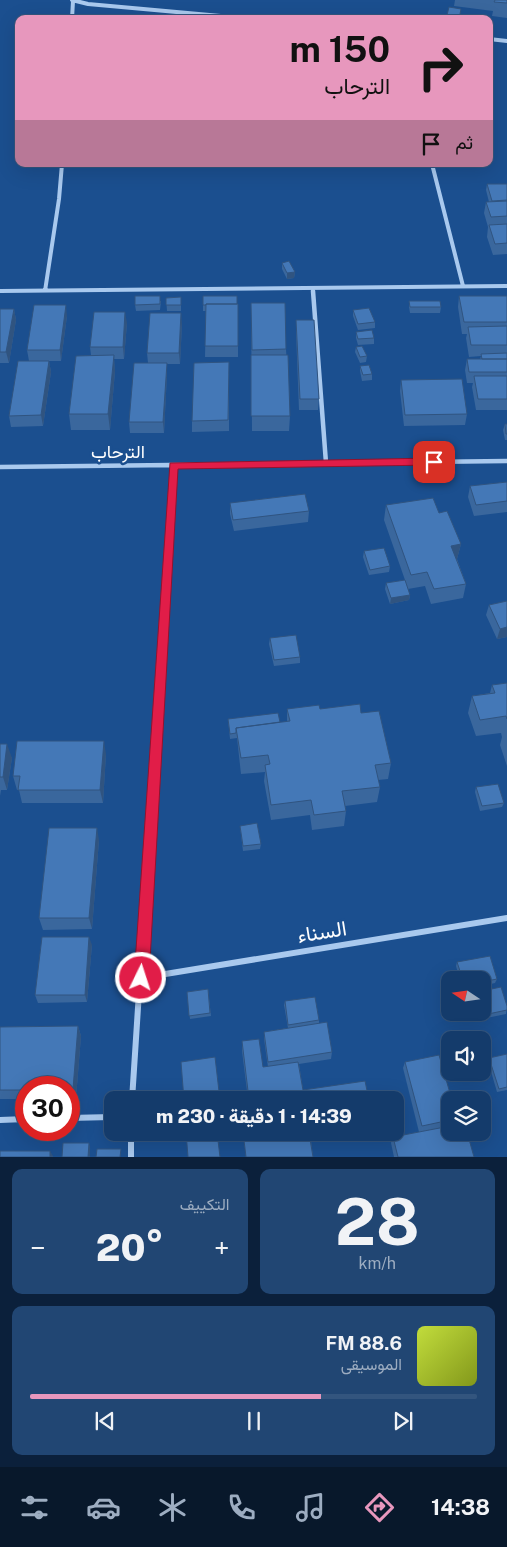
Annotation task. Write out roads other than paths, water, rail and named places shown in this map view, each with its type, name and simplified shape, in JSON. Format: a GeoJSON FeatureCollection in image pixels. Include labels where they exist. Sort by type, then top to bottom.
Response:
{"type":"FeatureCollection","features":[{"type":"Feature","properties":{"kind":"street"},"geometry":{"type":"LineString","coordinates":[[72,15],[72,1],[210,15]]}},
{"type":"Feature","properties":{"kind":"street"},"geometry":{"type":"LineString","coordinates":[[493,39],[507,41]]}},
{"type":"Feature","properties":{"kind":"street"},"geometry":{"type":"LineString","coordinates":[[46,291],[62,167]]}},
{"type":"Feature","properties":{"kind":"street"},"geometry":{"type":"LineString","coordinates":[[433,167],[463,286]]}},
{"type":"Feature","properties":{"kind":"street"},"geometry":{"type":"LineString","coordinates":[[0,292],[507,286]]}},
{"type":"Feature","properties":{"kind":"street"},"geometry":{"type":"LineString","coordinates":[[313,288],[326,463]]}},
{"type":"Feature","properties":{"kind":"street","name":"الترحاب"},"geometry":{"type":"LineString","coordinates":[[0,467],[507,461]]}},
{"type":"Feature","properties":{"kind":"street"},"geometry":{"type":"LineString","coordinates":[[133,1091],[173,466]]}},
{"type":"Feature","properties":{"kind":"street","name":"السناء"},"geometry":{"type":"LineString","coordinates":[[141,978],[507,918]]}},
{"type":"Feature","properties":{"kind":"street"},"geometry":{"type":"LineString","coordinates":[[80,1118],[104,1117]]}},
{"type":"Feature","properties":{"kind":"street"},"geometry":{"type":"LineString","coordinates":[[0,1120],[15,1119]]}},
{"type":"Feature","properties":{"kind":"street"},"geometry":{"type":"LineString","coordinates":[[131,1141],[131,1157]]}}]}
